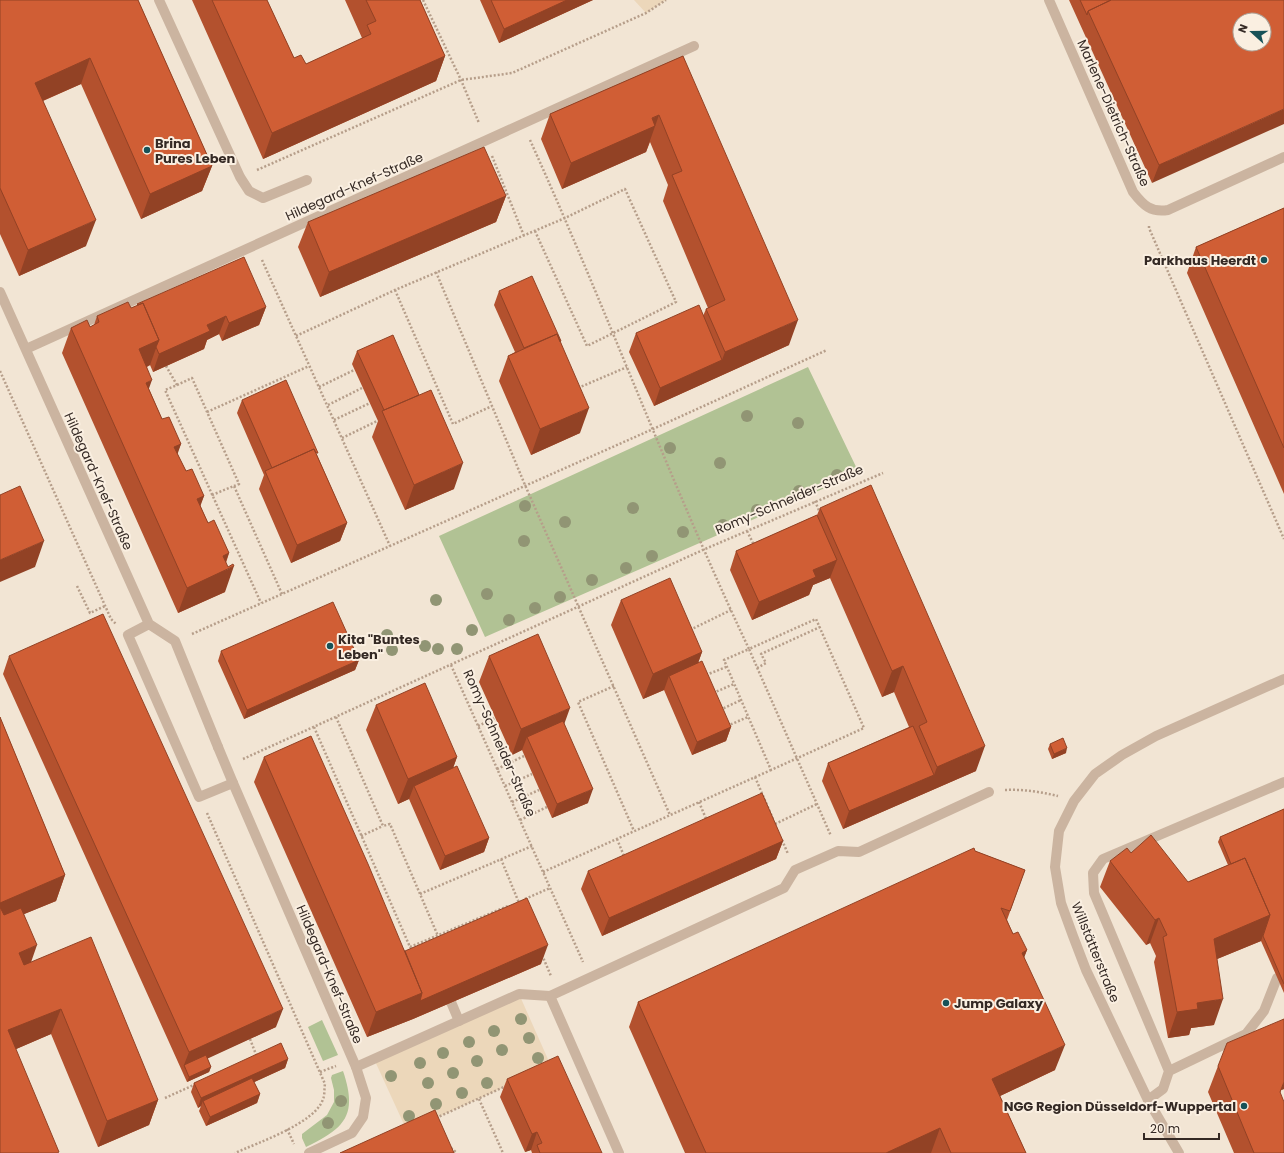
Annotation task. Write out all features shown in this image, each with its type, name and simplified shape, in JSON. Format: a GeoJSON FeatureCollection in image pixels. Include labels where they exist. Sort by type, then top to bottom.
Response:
{"type":"FeatureCollection","features":[{"type":"Feature","properties":{"kind":"street"},"geometry":{"type":"LineString","coordinates":[[159,0],[240,177],[249,192],[263,198],[307,180]]}},
{"type":"Feature","properties":{"kind":"street","name":"Marlene-Dietrich-Straße"},"geometry":{"type":"LineString","coordinates":[[1049,0],[1133,192],[1142,203],[1152,210]]}},
{"type":"Feature","properties":{"kind":"street","name":"Hildegard-Knef-Straße"},"geometry":{"type":"LineString","coordinates":[[26,350],[694,46]]}},
{"type":"Feature","properties":{"kind":"street"},"geometry":{"type":"LineString","coordinates":[[1152,210],[1168,210],[1284,157]]}},
{"type":"Feature","properties":{"kind":"street","name":"Hildegard-Knef-Straße"},"geometry":{"type":"LineString","coordinates":[[0,292],[149,624]]}},
{"type":"Feature","properties":{"kind":"street"},"geometry":{"type":"LineString","coordinates":[[175,641],[149,624],[128,635],[199,796],[233,783]]}},
{"type":"Feature","properties":{"kind":"street","name":"Hildegard-Knef-Straße"},"geometry":{"type":"LineString","coordinates":[[175,641],[226,767],[356,1067],[366,1098],[363,1117],[352,1133],[309,1153]]}},
{"type":"Feature","properties":{"kind":"street","name":"Willstätterstraße"},"geometry":{"type":"LineString","coordinates":[[1179,1153],[1148,1100],[1086,970],[1062,903],[1055,867],[1059,831],[1074,801],[1095,774],[1122,755],[1156,736],[1284,679]]}},
{"type":"Feature","properties":{"kind":"street"},"geometry":{"type":"LineString","coordinates":[[1148,1100],[1163,1089],[1169,1071],[1094,893],[1093,873],[1104,859],[1284,782]]}},
{"type":"Feature","properties":{"kind":"street"},"geometry":{"type":"LineString","coordinates":[[356,1067],[519,994],[554,994],[784,888],[795,870],[838,851],[859,852],[989,792]]}},
{"type":"Feature","properties":{"kind":"street"},"geometry":{"type":"LineString","coordinates":[[1169,1071],[1246,1034],[1264,1011],[1277,978]]}},
{"type":"Feature","properties":{"kind":"street"},"geometry":{"type":"LineString","coordinates":[[554,994],[619,1153]]}},
{"type":"Feature","properties":{"kind":"street"},"geometry":{"type":"LineString","coordinates":[[451,1002],[459,1021]]}},
{"type":"Feature","properties":{"kind":"path"},"geometry":{"type":"LineString","coordinates":[[423,0],[461,80],[487,140],[524,236]]}},
{"type":"Feature","properties":{"kind":"path"},"geometry":{"type":"LineString","coordinates":[[240,177],[461,80],[512,73],[646,13],[666,0]]}},
{"type":"Feature","properties":{"kind":"path"},"geometry":{"type":"LineString","coordinates":[[523,123],[565,218],[612,333],[705,549]]}},
{"type":"Feature","properties":{"kind":"path"},"geometry":{"type":"LineString","coordinates":[[296,336],[436,272],[565,218],[625,189],[676,302],[587,346],[535,231]]}},
{"type":"Feature","properties":{"kind":"path"},"geometry":{"type":"LineString","coordinates":[[1152,210],[1149,228],[1284,539]]}},
{"type":"Feature","properties":{"kind":"path"},"geometry":{"type":"LineString","coordinates":[[256,245],[390,546]]}},
{"type":"Feature","properties":{"kind":"path"},"geometry":{"type":"LineString","coordinates":[[436,272],[525,485],[670,815]]}},
{"type":"Feature","properties":{"kind":"path"},"geometry":{"type":"LineString","coordinates":[[395,290],[453,424],[492,406]]}},
{"type":"Feature","properties":{"kind":"path"},"geometry":{"type":"LineString","coordinates":[[175,641],[653,429],[827,350]]}},
{"type":"Feature","properties":{"kind":"path"},"geometry":{"type":"LineString","coordinates":[[166,366],[177,385]]}},
{"type":"Feature","properties":{"kind":"path"},"geometry":{"type":"LineString","coordinates":[[207,412],[309,366]]}},
{"type":"Feature","properties":{"kind":"path"},"geometry":{"type":"LineString","coordinates":[[576,390],[627,367]]}},
{"type":"Feature","properties":{"kind":"path"},"geometry":{"type":"LineString","coordinates":[[319,387],[354,370]]}},
{"type":"Feature","properties":{"kind":"path"},"geometry":{"type":"LineString","coordinates":[[0,371],[111,619],[128,635]]}},
{"type":"Feature","properties":{"kind":"path"},"geometry":{"type":"LineString","coordinates":[[212,495],[239,484],[192,378],[165,390],[212,495],[261,603]]}},
{"type":"Feature","properties":{"kind":"path"},"geometry":{"type":"LineString","coordinates":[[328,405],[362,388]]}},
{"type":"Feature","properties":{"kind":"path"},"geometry":{"type":"LineString","coordinates":[[334,420],[370,403]]}},
{"type":"Feature","properties":{"kind":"path"},"geometry":{"type":"LineString","coordinates":[[342,438],[377,421]]}},
{"type":"Feature","properties":{"kind":"path","name":"Romy-Schneider-Straße"},"geometry":{"type":"LineString","coordinates":[[589,978],[451,665],[705,549],[883,473]]}},
{"type":"Feature","properties":{"kind":"path"},"geometry":{"type":"LineString","coordinates":[[234,486],[282,594]]}},
{"type":"Feature","properties":{"kind":"path"},"geometry":{"type":"LineString","coordinates":[[815,502],[821,514]]}},
{"type":"Feature","properties":{"kind":"path"},"geometry":{"type":"LineString","coordinates":[[747,531],[756,550]]}},
{"type":"Feature","properties":{"kind":"path","name":"Romy-Schneider-Straße"},"geometry":{"type":"LineString","coordinates":[[705,549],[797,759]]}},
{"type":"Feature","properties":{"kind":"path"},"geometry":{"type":"LineString","coordinates":[[77,586],[90,613],[105,606]]}},
{"type":"Feature","properties":{"kind":"path"},"geometry":{"type":"LineString","coordinates":[[689,630],[731,610]]}},
{"type":"Feature","properties":{"kind":"path"},"geometry":{"type":"LineString","coordinates":[[543,872],[797,759],[864,728],[816,619],[724,660],[771,770]]}},
{"type":"Feature","properties":{"kind":"path"},"geometry":{"type":"LineString","coordinates":[[757,668],[766,663],[762,654],[820,627]]}},
{"type":"Feature","properties":{"kind":"path"},"geometry":{"type":"LineString","coordinates":[[226,767],[451,665]]}},
{"type":"Feature","properties":{"kind":"path"},"geometry":{"type":"LineString","coordinates":[[706,676],[726,667]]}},
{"type":"Feature","properties":{"kind":"path"},"geometry":{"type":"LineString","coordinates":[[707,696],[734,684]]}},
{"type":"Feature","properties":{"kind":"path"},"geometry":{"type":"LineString","coordinates":[[614,686],[578,702],[634,831]]}},
{"type":"Feature","properties":{"kind":"path"},"geometry":{"type":"LineString","coordinates":[[714,712],[741,700]]}},
{"type":"Feature","properties":{"kind":"path"},"geometry":{"type":"LineString","coordinates":[[336,717],[383,826]]}},
{"type":"Feature","properties":{"kind":"path"},"geometry":{"type":"LineString","coordinates":[[721,729],[748,717]]}},
{"type":"Feature","properties":{"kind":"path"},"geometry":{"type":"LineString","coordinates":[[478,726],[495,718]]}},
{"type":"Feature","properties":{"kind":"path"},"geometry":{"type":"LineString","coordinates":[[314,727],[410,947],[550,888]]}},
{"type":"Feature","properties":{"kind":"path"},"geometry":{"type":"LineString","coordinates":[[497,769],[524,756]]}},
{"type":"Feature","properties":{"kind":"path"},"geometry":{"type":"LineString","coordinates":[[797,759],[838,851]]}},
{"type":"Feature","properties":{"kind":"path"},"geometry":{"type":"LineString","coordinates":[[505,786],[532,774]]}},
{"type":"Feature","properties":{"kind":"path"},"geometry":{"type":"LineString","coordinates":[[755,777],[778,830]]}},
{"type":"Feature","properties":{"kind":"path"},"geometry":{"type":"LineString","coordinates":[[512,802],[539,790]]}},
{"type":"Feature","properties":{"kind":"path"},"geometry":{"type":"LineString","coordinates":[[989,792],[1027,790],[1074,801]]}},
{"type":"Feature","properties":{"kind":"path"},"geometry":{"type":"LineString","coordinates":[[199,796],[325,1084],[323,1100],[316,1111],[302,1122],[235,1153]]}},
{"type":"Feature","properties":{"kind":"path"},"geometry":{"type":"LineString","coordinates":[[698,802],[708,824]]}},
{"type":"Feature","properties":{"kind":"path"},"geometry":{"type":"LineString","coordinates":[[775,824],[817,804]]}},
{"type":"Feature","properties":{"kind":"path"},"geometry":{"type":"LineString","coordinates":[[520,820],[547,807]]}},
{"type":"Feature","properties":{"kind":"path"},"geometry":{"type":"LineString","coordinates":[[362,836],[390,824],[438,936]]}},
{"type":"Feature","properties":{"kind":"path"},"geometry":{"type":"LineString","coordinates":[[781,837],[795,870]]}},
{"type":"Feature","properties":{"kind":"path"},"geometry":{"type":"LineString","coordinates":[[617,839],[626,860]]}},
{"type":"Feature","properties":{"kind":"path"},"geometry":{"type":"LineString","coordinates":[[420,894],[532,846]]}},
{"type":"Feature","properties":{"kind":"path"},"geometry":{"type":"LineString","coordinates":[[501,859],[522,908]]}},
{"type":"Feature","properties":{"kind":"path"},"geometry":{"type":"LineString","coordinates":[[540,950],[554,994]]}},
{"type":"Feature","properties":{"kind":"path"},"geometry":{"type":"LineString","coordinates":[[250,1039],[257,1057],[250,1060]]}},
{"type":"Feature","properties":{"kind":"path"},"geometry":{"type":"LineString","coordinates":[[165,1098],[200,1082]]}},
{"type":"Feature","properties":{"kind":"path"},"geometry":{"type":"LineString","coordinates":[[436,1124],[433,1119],[508,1086]]}},
{"type":"Feature","properties":{"kind":"path"},"geometry":{"type":"LineString","coordinates":[[479,1099],[503,1153]]}},
{"type":"Feature","properties":{"kind":"path"},"geometry":{"type":"LineString","coordinates":[[287,1129],[296,1147]]}},
{"type":"Feature","properties":{"kind":"path"},"geometry":{"type":"LineString","coordinates":[[448,1145],[457,1153]]}},
{"type":"Feature","properties":{"kind":"green space"},"geometry":{"type":"Polygon","coordinates":[[[808,367],[859,473],[485,637],[439,536],[808,367]]]}},
{"type":"Feature","properties":{"kind":"green space"},"geometry":{"type":"Polygon","coordinates":[[[322,1020],[338,1055],[323,1061],[308,1027],[322,1020]]]}},
{"type":"Feature","properties":{"kind":"green space"},"geometry":{"type":"Polygon","coordinates":[[[343,1071],[349,1099],[345,1118],[339,1126],[330,1133],[306,1147],[302,1134],[327,1115],[334,1102],[334,1090],[331,1078],[332,1075],[343,1071]]]}},
{"type":"Feature","properties":{"kind":"shaded area"},"geometry":{"type":"Polygon","coordinates":[[[634,0],[666,0],[646,13],[634,0]]]}},
{"type":"Feature","properties":{"kind":"shaded area"},"geometry":{"type":"Polygon","coordinates":[[[519,994],[551,1066],[407,1131],[374,1059],[519,994]]]}},
{"type":"Feature","properties":{"kind":"building","name":"Brina Pures Leben"},"geometry":{"type":"Polygon","coordinates":[[[0,0],[138,0],[212,166],[150,194],[90,58],[35,83],[96,220],[28,250],[0,188],[0,0]]]}},
{"type":"Feature","properties":{"kind":"building"},"geometry":{"type":"Polygon","coordinates":[[[212,0],[267,0],[294,58],[301,55],[306,64],[371,34],[367,25],[376,21],[366,0],[420,0],[445,56],[272,133],[212,0]]]}},
{"type":"Feature","properties":{"kind":"building"},"geometry":{"type":"Polygon","coordinates":[[[491,0],[567,0],[504,29],[491,0]]]}},
{"type":"Feature","properties":{"kind":"building"},"geometry":{"type":"Polygon","coordinates":[[[1080,0],[1111,0],[1088,11],[1087,15],[1080,0]]]}},
{"type":"Feature","properties":{"kind":"building"},"geometry":{"type":"Polygon","coordinates":[[[1111,0],[1284,0],[1284,109],[1159,165],[1088,11],[1111,0]]]}},
{"type":"Feature","properties":{"kind":"building"},"geometry":{"type":"Polygon","coordinates":[[[683,56],[798,320],[725,352],[706,309],[725,300],[672,175],[682,171],[659,115],[652,118],[655,126],[571,163],[550,114],[683,56]]]}},
{"type":"Feature","properties":{"kind":"building"},"geometry":{"type":"Polygon","coordinates":[[[484,147],[506,196],[329,272],[308,222],[484,147]]]}},
{"type":"Feature","properties":{"kind":"building"},"geometry":{"type":"Polygon","coordinates":[[[1284,208],[1284,448],[1196,247],[1284,208]]]}},
{"type":"Feature","properties":{"kind":"building"},"geometry":{"type":"Polygon","coordinates":[[[244,257],[266,307],[229,323],[226,316],[207,325],[210,331],[159,354],[156,347],[159,340],[143,303],[137,304],[244,257]]]}},
{"type":"Feature","properties":{"kind":"building"},"geometry":{"type":"Polygon","coordinates":[[[532,276],[561,341],[560,342],[557,334],[524,348],[499,291],[532,276]]]}},
{"type":"Feature","properties":{"kind":"building"},"geometry":{"type":"Polygon","coordinates":[[[128,302],[131,308],[143,303],[159,340],[139,349],[152,380],[146,383],[162,419],[169,417],[181,444],[174,447],[186,471],[192,469],[204,496],[197,499],[208,523],[214,520],[229,553],[223,556],[228,567],[233,564],[234,566],[187,588],[71,328],[87,320],[90,327],[99,322],[97,316],[128,302]]]}},
{"type":"Feature","properties":{"kind":"building"},"geometry":{"type":"Polygon","coordinates":[[[699,305],[722,360],[660,388],[636,333],[699,305]]]}},
{"type":"Feature","properties":{"kind":"building"},"geometry":{"type":"Polygon","coordinates":[[[557,334],[589,408],[540,429],[508,356],[557,334]]]}},
{"type":"Feature","properties":{"kind":"building"},"geometry":{"type":"Polygon","coordinates":[[[393,335],[419,395],[384,410],[357,351],[393,335]]]}},
{"type":"Feature","properties":{"kind":"building"},"geometry":{"type":"Polygon","coordinates":[[[286,380],[318,453],[316,453],[314,449],[272,468],[242,400],[286,380]]]}},
{"type":"Feature","properties":{"kind":"building"},"geometry":{"type":"Polygon","coordinates":[[[431,390],[463,463],[414,485],[382,411],[431,390]]]}},
{"type":"Feature","properties":{"kind":"building"},"geometry":{"type":"Polygon","coordinates":[[[314,449],[347,523],[297,545],[265,471],[314,449]]]}},
{"type":"Feature","properties":{"kind":"building"},"geometry":{"type":"Polygon","coordinates":[[[871,485],[985,746],[937,767],[919,726],[927,722],[903,666],[892,671],[820,508],[871,485]]]}},
{"type":"Feature","properties":{"kind":"building"},"geometry":{"type":"Polygon","coordinates":[[[20,486],[44,541],[0,560],[0,495],[20,486]]]}},
{"type":"Feature","properties":{"kind":"building"},"geometry":{"type":"Polygon","coordinates":[[[817,515],[837,560],[813,570],[816,577],[759,602],[736,551],[817,515]]]}},
{"type":"Feature","properties":{"kind":"building"},"geometry":{"type":"Polygon","coordinates":[[[670,578],[702,652],[653,674],[621,600],[670,578]]]}},
{"type":"Feature","properties":{"kind":"building"},"geometry":{"type":"Polygon","coordinates":[[[333,602],[359,660],[247,710],[221,651],[333,602]]]}},
{"type":"Feature","properties":{"kind":"building"},"geometry":{"type":"Polygon","coordinates":[[[103,614],[283,1009],[189,1052],[9,656],[103,614]]]}},
{"type":"Feature","properties":{"kind":"building"},"geometry":{"type":"Polygon","coordinates":[[[538,634],[570,708],[521,729],[489,656],[538,634]]]}},
{"type":"Feature","properties":{"kind":"building"},"geometry":{"type":"Polygon","coordinates":[[[702,661],[731,727],[697,742],[669,676],[702,661]]]}},
{"type":"Feature","properties":{"kind":"building"},"geometry":{"type":"Polygon","coordinates":[[[425,683],[457,757],[408,779],[376,705],[425,683]]]}},
{"type":"Feature","properties":{"kind":"building"},"geometry":{"type":"Polygon","coordinates":[[[0,717],[65,875],[0,903],[0,717]]]}},
{"type":"Feature","properties":{"kind":"building"},"geometry":{"type":"Polygon","coordinates":[[[563,721],[593,789],[557,804],[527,737],[563,721]]]}},
{"type":"Feature","properties":{"kind":"building"},"geometry":{"type":"Polygon","coordinates":[[[913,726],[934,775],[849,811],[828,763],[913,726]]]}},
{"type":"Feature","properties":{"kind":"building"},"geometry":{"type":"Polygon","coordinates":[[[311,736],[368,864],[422,993],[376,1012],[264,757],[311,736]]]}},
{"type":"Feature","properties":{"kind":"building"},"geometry":{"type":"Polygon","coordinates":[[[1063,738],[1067,748],[1054,754],[1050,744],[1063,738]]]}},
{"type":"Feature","properties":{"kind":"building"},"geometry":{"type":"Polygon","coordinates":[[[457,766],[489,838],[445,856],[414,786],[457,766]]]}},
{"type":"Feature","properties":{"kind":"building"},"geometry":{"type":"Polygon","coordinates":[[[762,793],[783,841],[609,918],[588,871],[762,793]]]}},
{"type":"Feature","properties":{"kind":"building"},"geometry":{"type":"Polygon","coordinates":[[[1284,809],[1284,984],[1263,936],[1270,915],[1245,858],[1231,864],[1220,837],[1284,809]]]}},
{"type":"Feature","properties":{"kind":"building"},"geometry":{"type":"Polygon","coordinates":[[[1151,835],[1188,882],[1245,858],[1270,915],[1214,939],[1223,999],[1197,1003],[1198,1009],[1177,1012],[1163,937],[1167,935],[1159,918],[1155,920],[1110,861],[1127,848],[1131,853],[1151,835]]]}},
{"type":"Feature","properties":{"kind":"building"},"geometry":{"type":"Polygon","coordinates":[[[974,848],[975,851],[1025,870],[1010,911],[1001,908],[1013,934],[1018,932],[1027,950],[1022,953],[1065,1045],[992,1079],[1026,1153],[951,1153],[940,1128],[886,1153],[706,1153],[638,1002],[974,848]]]}},
{"type":"Feature","properties":{"kind":"building"},"geometry":{"type":"Polygon","coordinates":[[[527,898],[548,945],[420,1001],[422,993],[405,951],[527,898]]]}},
{"type":"Feature","properties":{"kind":"building"},"geometry":{"type":"Polygon","coordinates":[[[0,907],[4,915],[21,908],[37,945],[19,953],[24,965],[91,937],[158,1100],[107,1121],[61,1009],[8,1030],[59,1152],[57,1153],[0,1153],[0,907]]]}},
{"type":"Feature","properties":{"kind":"building"},"geometry":{"type":"Polygon","coordinates":[[[1284,1019],[1284,1082],[1280,1092],[1284,1102],[1284,1153],[1254,1153],[1218,1066],[1227,1043],[1284,1019]]]}},
{"type":"Feature","properties":{"kind":"building"},"geometry":{"type":"Polygon","coordinates":[[[281,1043],[288,1059],[201,1098],[194,1083],[281,1043]]]}},
{"type":"Feature","properties":{"kind":"building"},"geometry":{"type":"Polygon","coordinates":[[[206,1055],[211,1067],[189,1077],[184,1065],[206,1055]]]}},
{"type":"Feature","properties":{"kind":"building"},"geometry":{"type":"Polygon","coordinates":[[[558,1056],[602,1153],[540,1153],[537,1145],[542,1143],[537,1132],[532,1134],[507,1079],[558,1056]]]}},
{"type":"Feature","properties":{"kind":"building"},"geometry":{"type":"Polygon","coordinates":[[[252,1078],[260,1094],[210,1117],[203,1101],[252,1078]]]}},
{"type":"Feature","properties":{"kind":"building"},"geometry":{"type":"Polygon","coordinates":[[[435,1110],[454,1153],[340,1153],[435,1110]]]}},
{"type":"Feature","properties":{"kind":"place","name":"Brina Pures Leben"},"geometry":{"type":"Point","coordinates":[147,150]}},
{"type":"Feature","properties":{"kind":"place","name":"Parkhaus Heerdt"},"geometry":{"type":"Point","coordinates":[1264,260]}},
{"type":"Feature","properties":{"kind":"place","name":"Kita \"Buntes Leben\""},"geometry":{"type":"Point","coordinates":[330,646]}},
{"type":"Feature","properties":{"kind":"place","name":"Jump Galaxy"},"geometry":{"type":"Point","coordinates":[946,1003]}},
{"type":"Feature","properties":{"kind":"place","name":"NGG Region Düsseldorf-Wuppertal"},"geometry":{"type":"Point","coordinates":[1244,1106]}}]}
